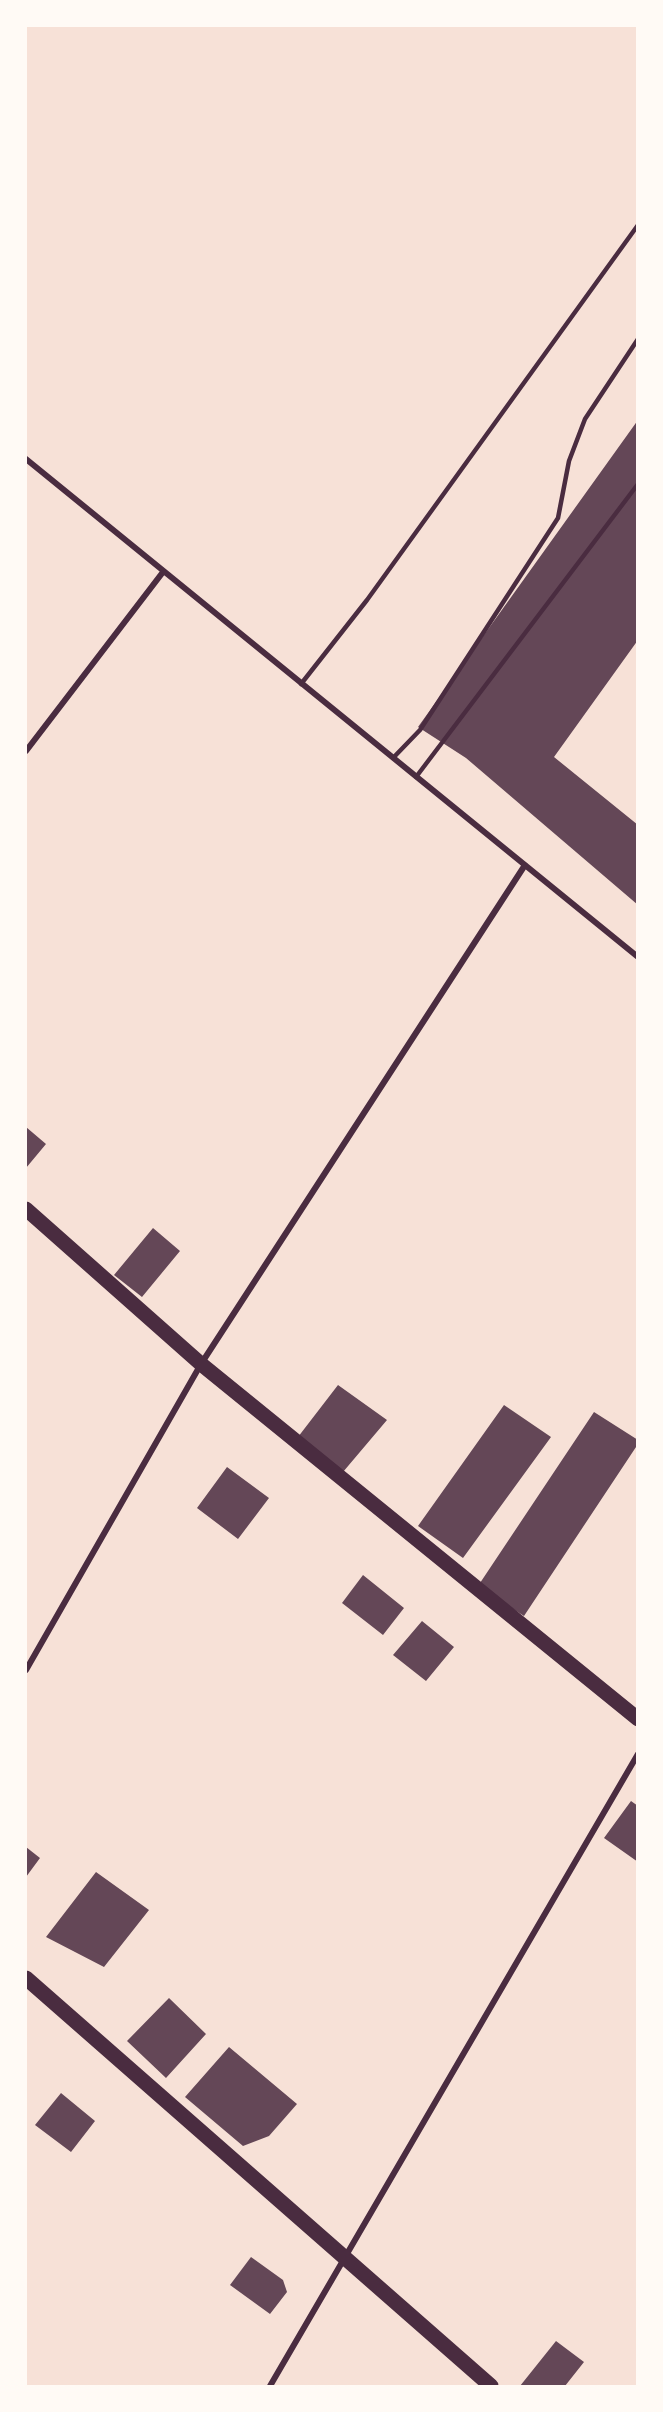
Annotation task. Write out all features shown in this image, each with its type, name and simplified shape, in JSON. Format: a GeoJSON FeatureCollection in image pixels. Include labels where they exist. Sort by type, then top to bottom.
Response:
{"type":"FeatureCollection","features":[{"type":"Feature","properties":{"kind":"main road"},"geometry":{"type":"LineString","coordinates":[[26,1209],[201,1364],[638,1719]]}},
{"type":"Feature","properties":{"kind":"main road"},"geometry":{"type":"LineString","coordinates":[[26,1978],[490,2386]]}},
{"type":"Feature","properties":{"kind":"street"},"geometry":{"type":"LineString","coordinates":[[26,459],[638,957]]}},
{"type":"Feature","properties":{"kind":"street"},"geometry":{"type":"LineString","coordinates":[[26,751],[163,572]]}},
{"type":"Feature","properties":{"kind":"street"},"geometry":{"type":"LineString","coordinates":[[26,1670],[201,1364],[525,865]]}},
{"type":"Feature","properties":{"kind":"street"},"geometry":{"type":"LineString","coordinates":[[270,2386],[638,1754]]}},
{"type":"Feature","properties":{"kind":"lane"},"geometry":{"type":"LineString","coordinates":[[301,684],[367,600],[638,225]]}},
{"type":"Feature","properties":{"kind":"lane"},"geometry":{"type":"LineString","coordinates":[[393,758],[420,730],[558,518],[569,461],[585,419],[638,339]]}},
{"type":"Feature","properties":{"kind":"lane"},"geometry":{"type":"LineString","coordinates":[[416,777],[638,484]]}},
{"type":"Feature","properties":{"kind":"building"},"geometry":{"type":"Polygon","coordinates":[[[638,420],[638,640],[554,757],[638,825],[638,905],[466,758],[418,727],[638,420]]]}},
{"type":"Feature","properties":{"kind":"building"},"geometry":{"type":"Polygon","coordinates":[[[26,1127],[46,1144],[26,1168],[26,1127]]]}},
{"type":"Feature","properties":{"kind":"building"},"geometry":{"type":"Polygon","coordinates":[[[153,1228],[180,1251],[142,1297],[114,1275],[153,1228]]]}},
{"type":"Feature","properties":{"kind":"building"},"geometry":{"type":"Polygon","coordinates":[[[338,1385],[387,1420],[343,1472],[298,1437],[338,1385]]]}},
{"type":"Feature","properties":{"kind":"building"},"geometry":{"type":"Polygon","coordinates":[[[504,1405],[551,1437],[463,1558],[418,1526],[504,1405]]]}},
{"type":"Feature","properties":{"kind":"building"},"geometry":{"type":"Polygon","coordinates":[[[594,1412],[638,1440],[638,1444],[524,1616],[478,1586],[594,1412]]]}},
{"type":"Feature","properties":{"kind":"building"},"geometry":{"type":"Polygon","coordinates":[[[227,1467],[269,1498],[238,1539],[197,1508],[227,1467]]]}},
{"type":"Feature","properties":{"kind":"building"},"geometry":{"type":"Polygon","coordinates":[[[363,1575],[404,1608],[383,1635],[342,1603],[363,1575]]]}},
{"type":"Feature","properties":{"kind":"building"},"geometry":{"type":"Polygon","coordinates":[[[422,1621],[454,1647],[426,1681],[393,1655],[422,1621]]]}},
{"type":"Feature","properties":{"kind":"building"},"geometry":{"type":"Polygon","coordinates":[[[631,1801],[638,1806],[638,1862],[604,1838],[631,1801]]]}},
{"type":"Feature","properties":{"kind":"building"},"geometry":{"type":"Polygon","coordinates":[[[26,1847],[40,1858],[26,1877],[26,1847]]]}},
{"type":"Feature","properties":{"kind":"building"},"geometry":{"type":"Polygon","coordinates":[[[96,1872],[149,1910],[104,1967],[46,1937],[96,1872]]]}},
{"type":"Feature","properties":{"kind":"building"},"geometry":{"type":"Polygon","coordinates":[[[169,1998],[206,2034],[166,2078],[127,2041],[169,1998]]]}},
{"type":"Feature","properties":{"kind":"building"},"geometry":{"type":"Polygon","coordinates":[[[229,2047],[297,2104],[269,2136],[243,2146],[185,2097],[229,2047]]]}},
{"type":"Feature","properties":{"kind":"building"},"geometry":{"type":"Polygon","coordinates":[[[61,2093],[95,2121],[71,2152],[35,2125],[61,2093]]]}},
{"type":"Feature","properties":{"kind":"building"},"geometry":{"type":"Polygon","coordinates":[[[251,2257],[283,2280],[287,2292],[270,2314],[230,2285],[251,2257]]]}},
{"type":"Feature","properties":{"kind":"building"},"geometry":{"type":"Polygon","coordinates":[[[556,2341],[584,2362],[565,2386],[520,2386],[556,2341]]]}}]}
